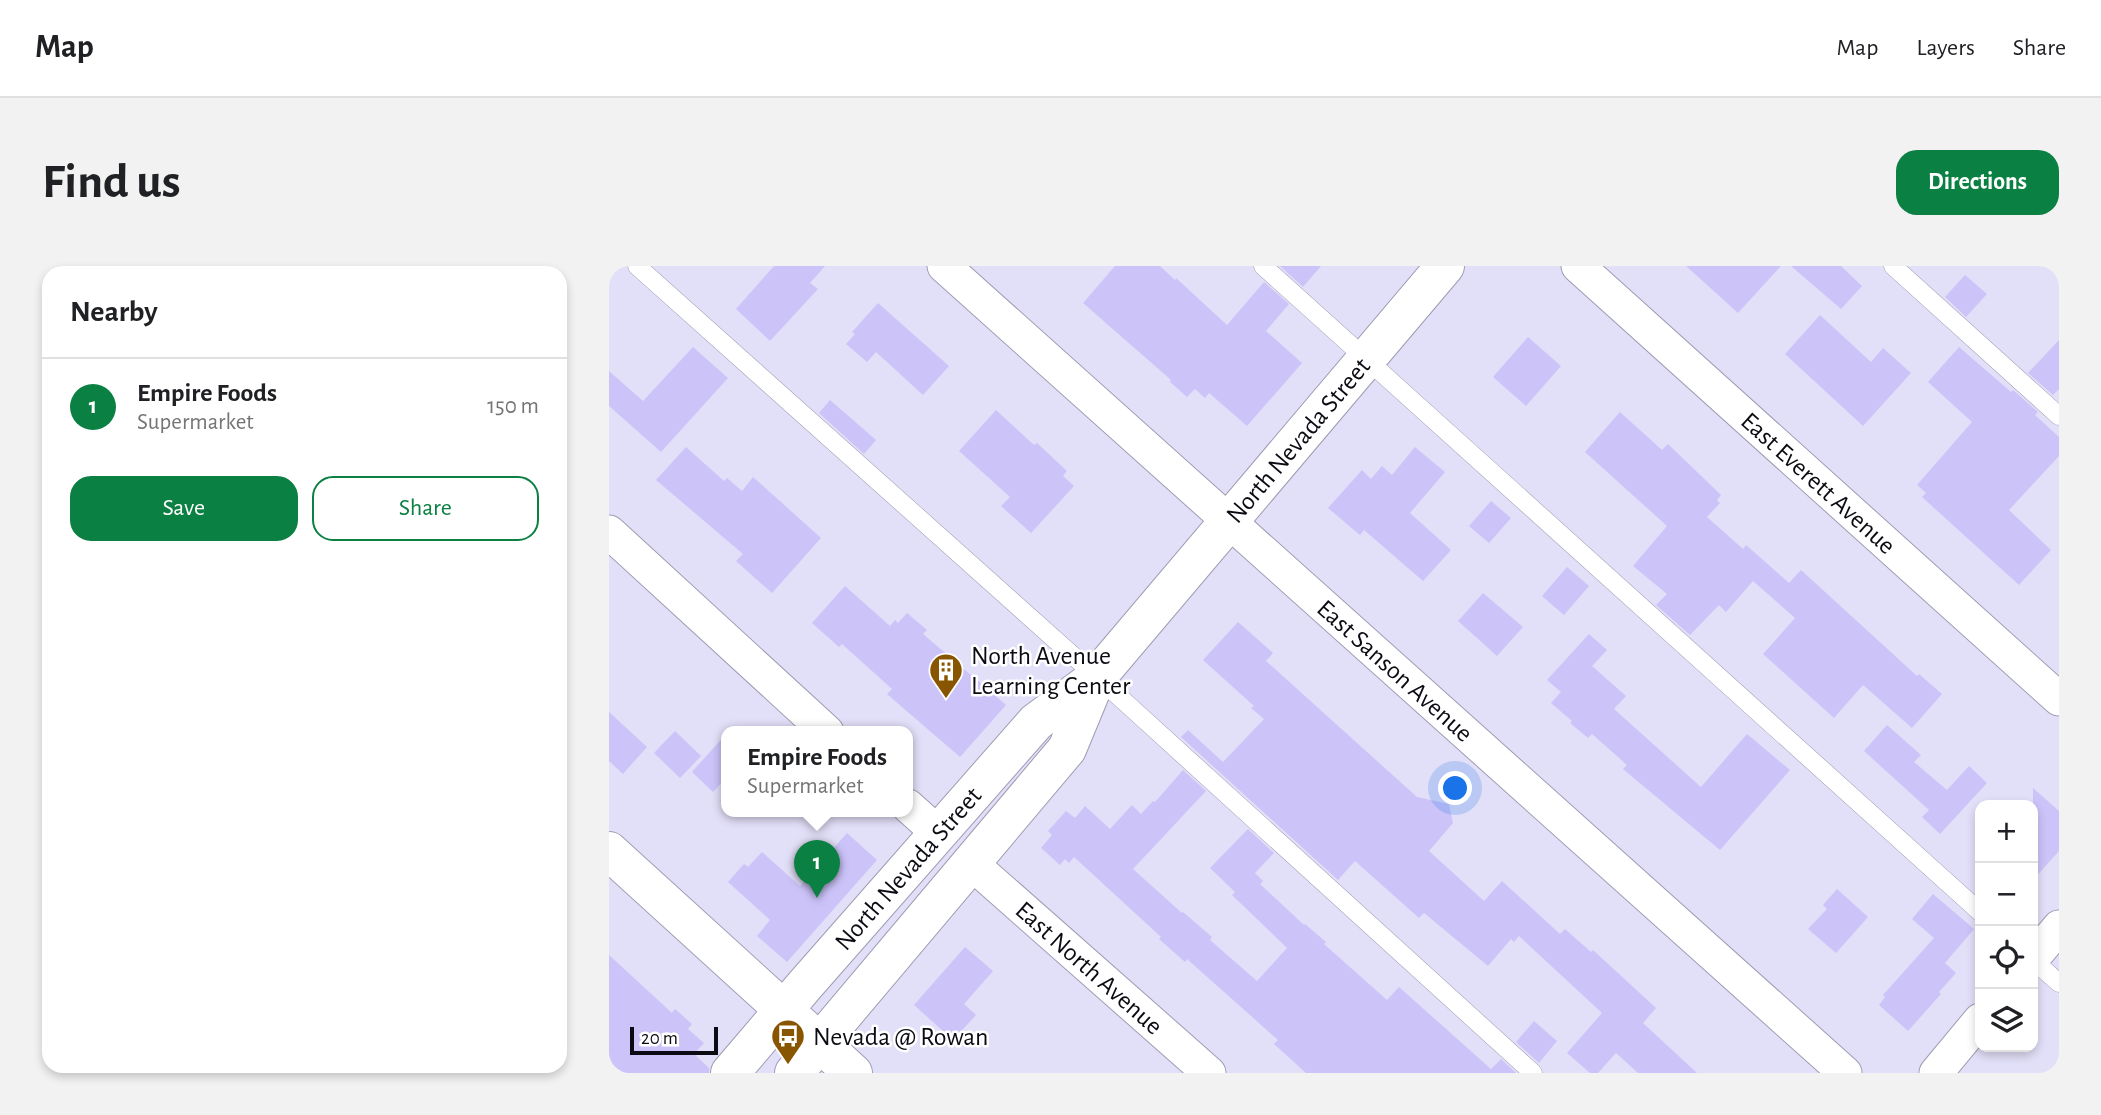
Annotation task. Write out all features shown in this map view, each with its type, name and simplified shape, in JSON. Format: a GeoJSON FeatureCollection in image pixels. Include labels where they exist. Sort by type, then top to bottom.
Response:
{"type":"FeatureCollection","features":[{"type":"Feature","properties":{"kind":"main road","name":"North Nevada Street"},"geometry":{"type":"LineString","coordinates":[[730,1073],[1036,722],[1097,677],[1445,266]]}},
{"type":"Feature","properties":{"kind":"main road","name":"North Nevada Street"},"geometry":{"type":"LineString","coordinates":[[794,1073],[1067,749],[1097,677]]}},
{"type":"Feature","properties":{"kind":"main road"},"geometry":{"type":"LineString","coordinates":[[609,850],[853,1073]]}},
{"type":"Feature","properties":{"kind":"street","name":"East Sanson Avenue"},"geometry":{"type":"LineString","coordinates":[[944,266],[1846,1073]]}},
{"type":"Feature","properties":{"kind":"street","name":"East Everett Avenue"},"geometry":{"type":"LineString","coordinates":[[1578,266],[2059,699]]}},
{"type":"Feature","properties":{"kind":"street"},"geometry":{"type":"LineString","coordinates":[[609,532],[820,726]]}},
{"type":"Feature","properties":{"kind":"street"},"geometry":{"type":"LineString","coordinates":[[913,810],[938,833]]}},
{"type":"Feature","properties":{"kind":"street","name":"East North Avenue"},"geometry":{"type":"LineString","coordinates":[[971,863],[1209,1073]]}},
{"type":"Feature","properties":{"kind":"street"},"geometry":{"type":"LineString","coordinates":[[2038,953],[2059,927]]}},
{"type":"Feature","properties":{"kind":"street"},"geometry":{"type":"LineString","coordinates":[[1936,1073],[1975,1026]]}},
{"type":"Feature","properties":{"kind":"lane"},"geometry":{"type":"LineString","coordinates":[[637,266],[1097,677],[1533,1073]]}},
{"type":"Feature","properties":{"kind":"lane"},"geometry":{"type":"LineString","coordinates":[[1263,266],[1975,907]]}},
{"type":"Feature","properties":{"kind":"lane"},"geometry":{"type":"LineString","coordinates":[[1893,266],[2059,416]]}},
{"type":"Feature","properties":{"kind":"lane"},"geometry":{"type":"LineString","coordinates":[[2038,964],[2059,983]]}},
{"type":"Feature","properties":{"kind":"building"},"geometry":{"type":"Polygon","coordinates":[[[774,266],[825,266],[810,283],[818,289],[770,341],[736,309],[774,266]]]}},
{"type":"Feature","properties":{"kind":"building"},"geometry":{"type":"Polygon","coordinates":[[[1115,266],[1160,266],[1227,325],[1264,282],[1289,304],[1266,331],[1302,363],[1247,426],[1209,393],[1205,398],[1195,389],[1187,397],[1083,303],[1115,266]]]}},
{"type":"Feature","properties":{"kind":"building"},"geometry":{"type":"Polygon","coordinates":[[[1280,266],[1321,266],[1303,287],[1280,266]]]}},
{"type":"Feature","properties":{"kind":"building"},"geometry":{"type":"Polygon","coordinates":[[[1686,266],[1781,266],[1738,313],[1686,266]]]}},
{"type":"Feature","properties":{"kind":"building"},"geometry":{"type":"Polygon","coordinates":[[[1791,266],[1841,266],[1862,286],[1841,309],[1791,266]]]}},
{"type":"Feature","properties":{"kind":"building"},"geometry":{"type":"Polygon","coordinates":[[[1965,275],[1987,294],[1966,317],[1945,297],[1965,275]]]}},
{"type":"Feature","properties":{"kind":"building"},"geometry":{"type":"Polygon","coordinates":[[[878,303],[949,366],[923,395],[876,352],[867,362],[846,344],[855,334],[852,332],[878,303]]]}},
{"type":"Feature","properties":{"kind":"building"},"geometry":{"type":"Polygon","coordinates":[[[1820,315],[1871,362],[1883,348],[1911,373],[1863,426],[1785,354],[1820,315]]]}},
{"type":"Feature","properties":{"kind":"building"},"geometry":{"type":"Polygon","coordinates":[[[1528,337],[1561,366],[1526,406],[1493,377],[1528,337]]]}},
{"type":"Feature","properties":{"kind":"building"},"geometry":{"type":"Polygon","coordinates":[[[2059,340],[2059,389],[2053,395],[2028,373],[2059,340]]]}},
{"type":"Feature","properties":{"kind":"building"},"geometry":{"type":"Polygon","coordinates":[[[693,347],[728,378],[661,452],[609,406],[609,371],[643,401],[693,347]]]}},
{"type":"Feature","properties":{"kind":"building"},"geometry":{"type":"Polygon","coordinates":[[[1959,347],[2038,412],[2035,415],[2059,437],[2059,456],[2009,510],[2051,550],[2019,585],[1922,497],[1926,493],[1917,485],[1972,422],[1928,382],[1959,347]]]}},
{"type":"Feature","properties":{"kind":"building"},"geometry":{"type":"Polygon","coordinates":[[[830,400],[876,440],[864,454],[819,413],[830,400]]]}},
{"type":"Feature","properties":{"kind":"building"},"geometry":{"type":"Polygon","coordinates":[[[996,410],[1067,471],[1063,476],[1074,486],[1031,533],[1001,506],[1010,497],[959,451],[996,410]]]}},
{"type":"Feature","properties":{"kind":"building"},"geometry":{"type":"Polygon","coordinates":[[[1620,412],[1662,450],[1668,444],[1721,495],[1717,500],[1720,503],[1707,517],[1743,549],[1746,545],[1789,583],[1801,570],[1917,676],[1919,674],[1942,694],[1912,728],[1863,685],[1834,718],[1763,654],[1795,618],[1753,581],[1726,612],[1719,605],[1690,635],[1656,605],[1667,594],[1633,566],[1667,526],[1585,452],[1620,412]]]}},
{"type":"Feature","properties":{"kind":"building"},"geometry":{"type":"Polygon","coordinates":[[[686,447],[724,481],[727,478],[742,491],[753,477],[821,538],[772,593],[736,561],[743,554],[656,480],[686,447]]]}},
{"type":"Feature","properties":{"kind":"building"},"geometry":{"type":"Polygon","coordinates":[[[1415,447],[1445,472],[1410,513],[1451,550],[1423,581],[1364,530],[1360,535],[1328,508],[1362,470],[1371,479],[1382,466],[1392,475],[1415,447]]]}},
{"type":"Feature","properties":{"kind":"building"},"geometry":{"type":"Polygon","coordinates":[[[1491,501],[1511,518],[1489,543],[1469,526],[1491,501]]]}},
{"type":"Feature","properties":{"kind":"building"},"geometry":{"type":"Polygon","coordinates":[[[1567,567],[1589,586],[1564,615],[1542,596],[1567,567]]]}},
{"type":"Feature","properties":{"kind":"building"},"geometry":{"type":"Polygon","coordinates":[[[845,586],[890,626],[895,620],[898,623],[907,613],[927,630],[923,634],[1006,705],[960,757],[887,694],[892,689],[842,644],[839,647],[812,623],[845,586]]]}},
{"type":"Feature","properties":{"kind":"building"},"geometry":{"type":"Polygon","coordinates":[[[1483,593],[1523,627],[1497,656],[1458,621],[1483,593]]]}},
{"type":"Feature","properties":{"kind":"building"},"geometry":{"type":"Polygon","coordinates":[[[1238,622],[1273,653],[1266,661],[1417,797],[1449,804],[1453,823],[1429,851],[1484,901],[1502,881],[1560,934],[1565,929],[1591,952],[1593,950],[1656,1008],[1643,1023],[1697,1073],[1638,1073],[1616,1053],[1598,1073],[1590,1073],[1567,1053],[1602,1013],[1519,936],[1514,942],[1511,939],[1488,966],[1424,913],[1419,918],[1355,861],[1338,880],[1181,737],[1188,730],[1223,762],[1264,719],[1251,708],[1254,706],[1203,660],[1238,622]]]}},
{"type":"Feature","properties":{"kind":"building"},"geometry":{"type":"Polygon","coordinates":[[[1589,634],[1607,650],[1592,666],[1626,696],[1614,709],[1701,787],[1747,734],[1790,770],[1720,850],[1623,769],[1627,765],[1592,734],[1588,738],[1551,703],[1561,692],[1547,680],[1589,634]]]}},
{"type":"Feature","properties":{"kind":"building"},"geometry":{"type":"Polygon","coordinates":[[[609,712],[647,747],[623,774],[609,761],[609,712]]]}},
{"type":"Feature","properties":{"kind":"building"},"geometry":{"type":"Polygon","coordinates":[[[1887,725],[1921,755],[1914,762],[1947,790],[1969,766],[1987,783],[1940,834],[1922,817],[1929,810],[1864,751],[1887,725]]]}},
{"type":"Feature","properties":{"kind":"building"},"geometry":{"type":"Polygon","coordinates":[[[675,731],[701,756],[680,778],[654,753],[675,731]]]}},
{"type":"Feature","properties":{"kind":"building"},"geometry":{"type":"Polygon","coordinates":[[[721,740],[721,783],[713,792],[692,772],[721,740]]]}},
{"type":"Feature","properties":{"kind":"building"},"geometry":{"type":"Polygon","coordinates":[[[1183,770],[1206,791],[1133,869],[1212,937],[1210,940],[1257,981],[1287,948],[1232,895],[1235,892],[1210,868],[1248,829],[1274,853],[1255,873],[1263,881],[1260,884],[1326,942],[1324,944],[1387,1000],[1399,987],[1491,1069],[1501,1059],[1516,1073],[1306,1073],[1274,1044],[1278,1040],[1187,959],[1185,962],[1159,939],[1161,937],[1074,857],[1069,863],[1065,859],[1060,865],[1041,848],[1052,835],[1048,831],[1066,811],[1075,818],[1085,806],[1110,829],[1132,805],[1141,814],[1183,770]]]}},
{"type":"Feature","properties":{"kind":"building"},"geometry":{"type":"Polygon","coordinates":[[[2033,788],[2059,811],[2059,851],[2038,874],[2038,800],[2033,800],[2033,788]]]}},
{"type":"Feature","properties":{"kind":"building"},"geometry":{"type":"Polygon","coordinates":[[[847,833],[877,860],[787,962],[757,936],[770,920],[728,882],[744,864],[748,867],[762,852],[800,886],[847,833]]]}},
{"type":"Feature","properties":{"kind":"building"},"geometry":{"type":"Polygon","coordinates":[[[1837,889],[1868,917],[1836,953],[1808,929],[1827,909],[1823,905],[1837,889]]]}},
{"type":"Feature","properties":{"kind":"building"},"geometry":{"type":"Polygon","coordinates":[[[1933,894],[1974,929],[1945,963],[1956,973],[1908,1031],[1879,1005],[1885,997],[1883,995],[1934,938],[1912,919],[1933,894]]]}},
{"type":"Feature","properties":{"kind":"building"},"geometry":{"type":"Polygon","coordinates":[[[965,947],[993,971],[964,1004],[976,1015],[953,1040],[914,1005],[965,947]]]}},
{"type":"Feature","properties":{"kind":"building"},"geometry":{"type":"Polygon","coordinates":[[[609,955],[672,1013],[675,1009],[692,1024],[688,1029],[704,1043],[694,1054],[709,1068],[709,1073],[609,1073],[609,955]]]}},
{"type":"Feature","properties":{"kind":"building"},"geometry":{"type":"Polygon","coordinates":[[[1534,1021],[1557,1041],[1539,1063],[1516,1042],[1534,1021]]]}},
{"type":"Feature","properties":{"kind":"place","name":"North Avenue Learning Center"},"geometry":{"type":"Point","coordinates":[946,700]}},
{"type":"Feature","properties":{"kind":"place","name":"Empire Foods"},"geometry":{"type":"Point","coordinates":[817,898]}},
{"type":"Feature","properties":{"kind":"place","name":"Nevada @ Rowan"},"geometry":{"type":"Point","coordinates":[788,1066]}}]}
